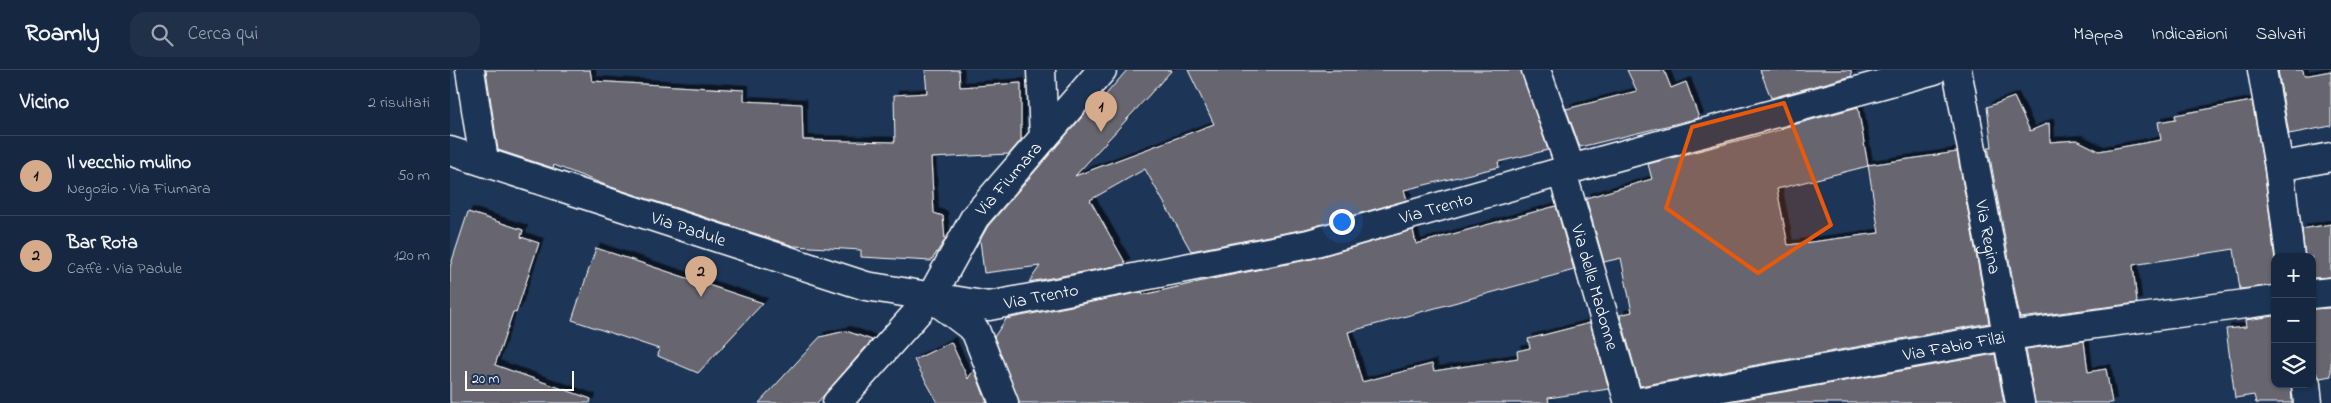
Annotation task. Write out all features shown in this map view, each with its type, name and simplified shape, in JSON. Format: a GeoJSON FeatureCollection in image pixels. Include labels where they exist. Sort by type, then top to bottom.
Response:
{"type":"FeatureCollection","features":[{"type":"Feature","properties":{"kind":"street"},"geometry":{"type":"LineString","coordinates":[[470,70],[484,161]]}},
{"type":"Feature","properties":{"kind":"street"},"geometry":{"type":"LineString","coordinates":[[1042,70],[1044,137]]}},
{"type":"Feature","properties":{"kind":"street","name":"Via Fiumara"},"geometry":{"type":"LineString","coordinates":[[838,403],[931,297],[974,217],[1102,70]]}},
{"type":"Feature","properties":{"kind":"street","name":"Via delle Madonne"},"geometry":{"type":"LineString","coordinates":[[1536,70],[1566,170],[1629,403]]}},
{"type":"Feature","properties":{"kind":"street","name":"Via Trento"},"geometry":{"type":"LineString","coordinates":[[931,297],[989,306],[1309,244],[1566,170],[1934,70]]}},
{"type":"Feature","properties":{"kind":"street","name":"Via Regina"},"geometry":{"type":"LineString","coordinates":[[1957,70],[2020,403]]}},
{"type":"Feature","properties":{"kind":"street"},"geometry":{"type":"LineString","coordinates":[[2262,70],[2279,167],[2290,253]]}},
{"type":"Feature","properties":{"kind":"street","name":"Via Padule"},"geometry":{"type":"LineString","coordinates":[[450,151],[866,286],[931,297]]}},
{"type":"Feature","properties":{"kind":"street"},"geometry":{"type":"LineString","coordinates":[[2279,167],[2331,157]]}},
{"type":"Feature","properties":{"kind":"street"},"geometry":{"type":"LineString","coordinates":[[2316,294],[2331,292]]}},
{"type":"Feature","properties":{"kind":"street"},"geometry":{"type":"LineString","coordinates":[[931,297],[975,330],[1004,403]]}},
{"type":"Feature","properties":{"kind":"street","name":"Via Fabio Filzi"},"geometry":{"type":"LineString","coordinates":[[1634,403],[2007,336],[2271,301]]}},
{"type":"Feature","properties":{"kind":"street"},"geometry":{"type":"LineString","coordinates":[[2306,388],[2308,403]]}},
{"type":"Feature","properties":{"kind":"highlighted area"},"geometry":{"type":"Polygon","coordinates":[[[1784,103],[1831,225],[1758,273],[1666,208],[1692,127],[1784,103]]]}},
{"type":"Feature","properties":{"kind":"building"},"geometry":{"type":"Polygon","coordinates":[[[486,70],[590,70],[592,81],[744,90],[744,101],[802,104],[803,140],[895,142],[894,95],[927,93],[925,70],[959,70],[960,87],[1021,83],[1021,140],[1009,154],[931,158],[934,213],[943,216],[945,240],[931,261],[861,257],[861,250],[794,246],[608,186],[554,165],[553,168],[498,150],[486,70]]]}},
{"type":"Feature","properties":{"kind":"building"},"geometry":{"type":"Polygon","coordinates":[[[1127,70],[1172,70],[1075,176],[1214,124],[1188,70],[1521,70],[1548,150],[1498,162],[1499,167],[1404,190],[1407,200],[1305,229],[1191,251],[1145,169],[1090,200],[1126,264],[1029,282],[1040,266],[984,273],[980,240],[988,226],[1100,96],[1102,99],[1127,70]]]}},
{"type":"Feature","properties":{"kind":"building"},"geometry":{"type":"Polygon","coordinates":[[[1627,70],[1664,70],[1671,88],[1686,82],[1699,118],[1580,147],[1566,109],[1637,91],[1627,70]]]}},
{"type":"Feature","properties":{"kind":"building"},"geometry":{"type":"Polygon","coordinates":[[[1760,70],[1851,70],[1852,76],[1771,98],[1760,70]]]}},
{"type":"Feature","properties":{"kind":"building"},"geometry":{"type":"Polygon","coordinates":[[[2278,70],[2303,70],[2304,76],[2331,71],[2331,126],[2289,134],[2278,70]]]}},
{"type":"Feature","properties":{"kind":"building"},"geometry":{"type":"Polygon","coordinates":[[[2014,97],[2030,131],[2049,123],[2050,142],[2077,140],[2099,151],[2161,140],[2158,122],[2176,119],[2175,115],[2252,101],[2264,169],[2274,253],[2271,253],[2271,285],[2240,289],[2234,249],[2133,265],[2137,303],[2020,318],[1988,147],[1992,147],[1987,107],[2014,97]]]}},
{"type":"Feature","properties":{"kind":"building"},"geometry":{"type":"Polygon","coordinates":[[[1858,107],[1868,166],[1777,189],[1788,245],[1879,233],[1868,165],[1957,152],[1989,323],[1640,386],[1620,315],[1632,312],[1621,258],[1604,262],[1586,198],[1652,179],[1648,164],[1783,129],[1858,107]]]}},
{"type":"Feature","properties":{"kind":"building"},"geometry":{"type":"Polygon","coordinates":[[[1556,206],[1574,270],[1348,332],[1362,382],[1432,364],[1434,371],[1518,358],[1517,351],[1530,348],[1528,339],[1590,323],[1609,389],[1548,398],[1549,403],[1019,403],[994,337],[1006,319],[1142,292],[1143,295],[1312,259],[1413,230],[1416,244],[1556,206]]]}},
{"type":"Feature","properties":{"kind":"building"},"geometry":{"type":"Polygon","coordinates":[[[468,212],[523,230],[521,237],[539,243],[516,313],[513,312],[495,365],[591,399],[590,403],[450,403],[450,267],[468,212]]]}},
{"type":"Feature","properties":{"kind":"building"},"geometry":{"type":"Polygon","coordinates":[[[2331,224],[2331,277],[2316,278],[2316,253],[2305,253],[2302,229],[2331,224]]]}},
{"type":"Feature","properties":{"kind":"building"},"geometry":{"type":"Polygon","coordinates":[[[596,248],[763,303],[698,373],[658,356],[659,349],[572,320],[596,248]]]}},
{"type":"Feature","properties":{"kind":"building"},"geometry":{"type":"Polygon","coordinates":[[[2331,308],[2331,376],[2320,378],[2316,374],[2316,309],[2331,308]]]}},
{"type":"Feature","properties":{"kind":"building"},"geometry":{"type":"Polygon","coordinates":[[[2271,317],[2271,388],[2291,388],[2292,403],[2256,403],[2254,395],[2235,398],[2226,329],[2246,327],[2245,320],[2271,317]]]}},
{"type":"Feature","properties":{"kind":"building"},"geometry":{"type":"Polygon","coordinates":[[[846,331],[872,340],[817,403],[759,403],[820,337],[846,331]]]}},
{"type":"Feature","properties":{"kind":"building"},"geometry":{"type":"Polygon","coordinates":[[[2084,341],[2088,372],[2106,369],[2112,403],[2035,403],[2026,349],[2084,341]]]}},
{"type":"Feature","properties":{"kind":"building"},"geometry":{"type":"Polygon","coordinates":[[[951,342],[968,379],[974,369],[987,403],[938,403],[914,360],[951,342]]]}},
{"type":"Feature","properties":{"kind":"building"},"geometry":{"type":"Polygon","coordinates":[[[1995,354],[2004,403],[1722,403],[1995,354]]]}},
{"type":"Feature","properties":{"kind":"place","name":"Il vecchio mulino"},"geometry":{"type":"Point","coordinates":[1101,132]}},
{"type":"Feature","properties":{"kind":"place","name":"Bar Rota"},"geometry":{"type":"Point","coordinates":[701,297]}}]}
